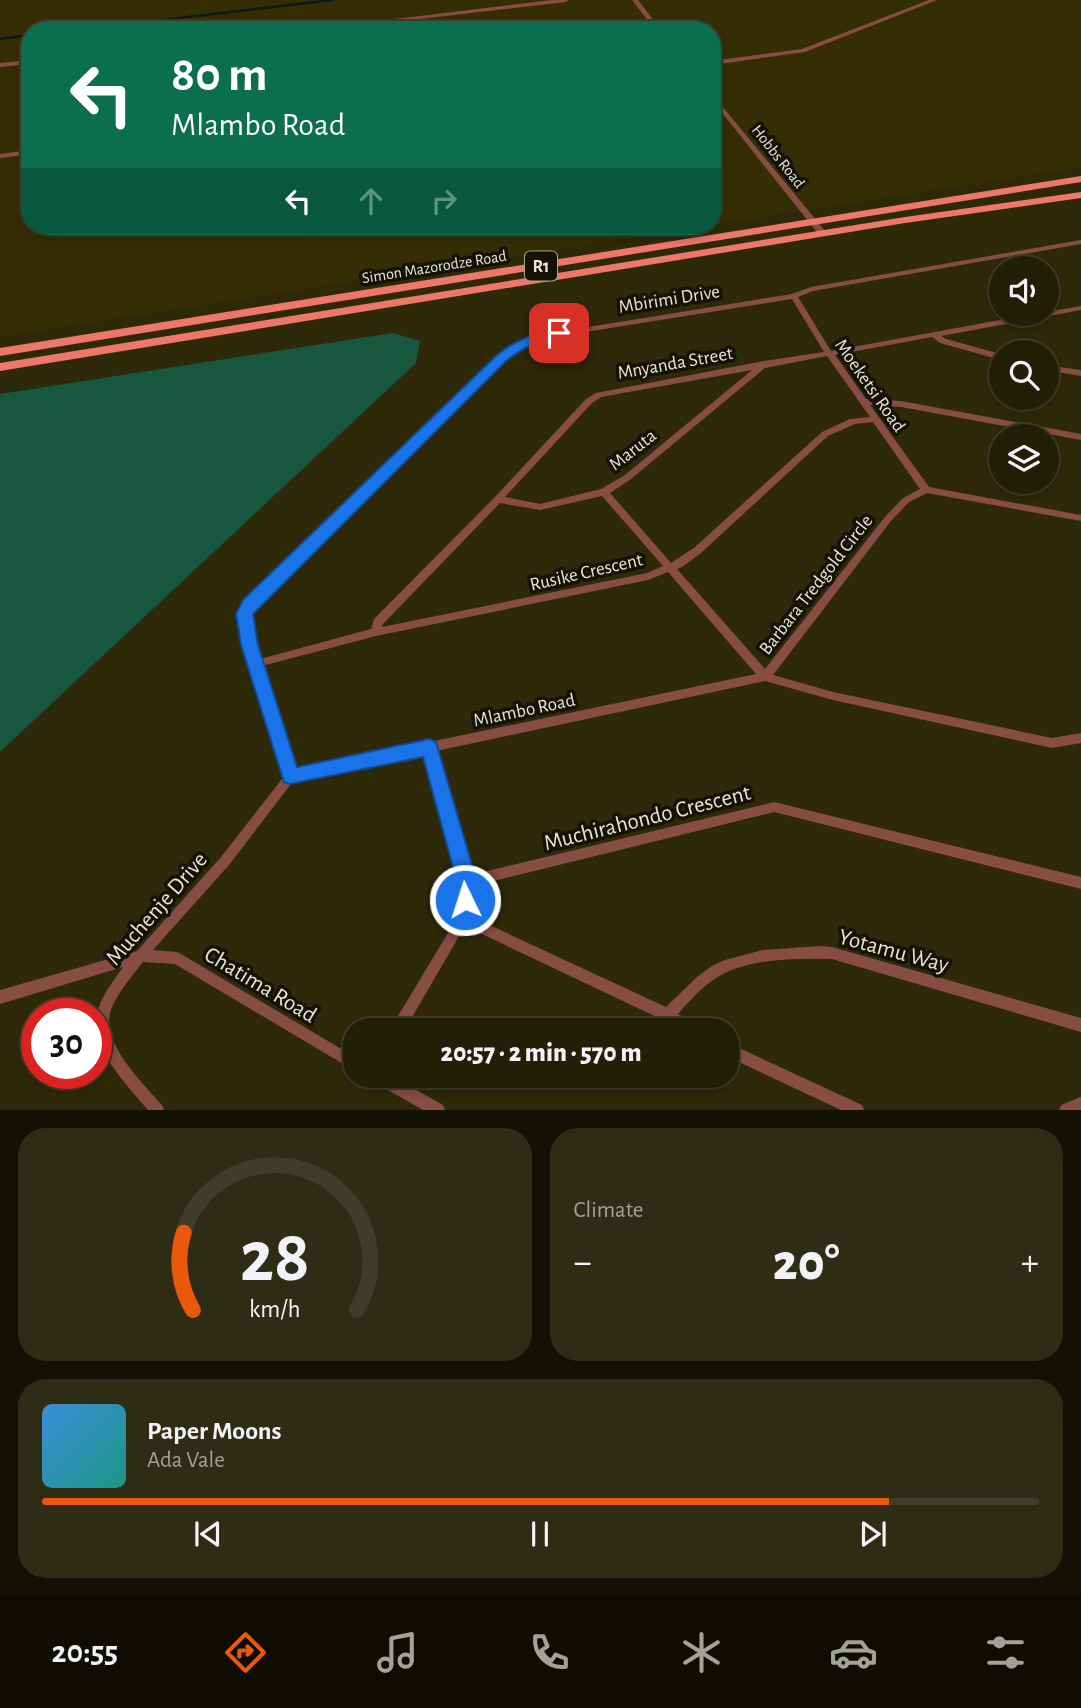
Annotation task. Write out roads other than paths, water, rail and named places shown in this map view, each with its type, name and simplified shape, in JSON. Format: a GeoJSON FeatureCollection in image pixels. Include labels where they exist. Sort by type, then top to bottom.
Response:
{"type":"FeatureCollection","features":[{"type":"Feature","properties":{"kind":"highway","name":"Simon Mazorodze Road"},"geometry":{"type":"LineString","coordinates":[[0,352],[1081,179]]}},
{"type":"Feature","properties":{"kind":"highway","name":"Simon Mazorodze Road"},"geometry":{"type":"LineString","coordinates":[[0,367],[905,220],[1081,195]]}},
{"type":"Feature","properties":{"kind":"highway"},"geometry":{"type":"LineString","coordinates":[[814,222],[830,225],[872,219],[905,220]]}},
{"type":"Feature","properties":{"kind":"street"},"geometry":{"type":"LineString","coordinates":[[385,21],[566,0]]}},
{"type":"Feature","properties":{"kind":"street"},"geometry":{"type":"LineString","coordinates":[[635,0],[651,21]]}},
{"type":"Feature","properties":{"kind":"street"},"geometry":{"type":"LineString","coordinates":[[721,62],[803,51],[934,0]]}},
{"type":"Feature","properties":{"kind":"street"},"geometry":{"type":"LineString","coordinates":[[0,65],[21,62]]}},
{"type":"Feature","properties":{"kind":"street","name":"Hobbs Road"},"geometry":{"type":"LineString","coordinates":[[721,107],[823,234]]}},
{"type":"Feature","properties":{"kind":"street"},"geometry":{"type":"LineString","coordinates":[[0,156],[21,153]]}},
{"type":"Feature","properties":{"kind":"street","name":"Mbirimi Drive"},"geometry":{"type":"LineString","coordinates":[[290,776],[244,625],[244,614],[249,604],[491,368],[519,344],[533,338],[794,296],[811,289],[1081,242]]}},
{"type":"Feature","properties":{"kind":"street","name":"Moeketsi Road"},"geometry":{"type":"LineString","coordinates":[[794,296],[829,353],[926,490]]}},
{"type":"Feature","properties":{"kind":"street","name":"Mnyanda Street"},"geometry":{"type":"LineString","coordinates":[[376,632],[378,622],[589,401],[599,395],[1081,309]]}},
{"type":"Feature","properties":{"kind":"street"},"geometry":{"type":"LineString","coordinates":[[934,335],[943,341],[989,354]]}},
{"type":"Feature","properties":{"kind":"street","name":"Maruta"},"geometry":{"type":"LineString","coordinates":[[498,499],[540,507],[604,492],[628,477],[764,364]]}},
{"type":"Feature","properties":{"kind":"street"},"geometry":{"type":"LineString","coordinates":[[1059,369],[1081,373]]}},
{"type":"Feature","properties":{"kind":"street"},"geometry":{"type":"LineString","coordinates":[[864,402],[901,404],[1081,437]]}},
{"type":"Feature","properties":{"kind":"street","name":"Rusike Crescent"},"geometry":{"type":"LineString","coordinates":[[256,664],[376,632],[648,576],[670,568],[698,550],[825,434],[853,421],[876,419]]}},
{"type":"Feature","properties":{"kind":"street"},"geometry":{"type":"LineString","coordinates":[[926,490],[1081,519]]}},
{"type":"Feature","properties":{"kind":"street","name":"Barbara Tredgold Circle"},"geometry":{"type":"LineString","coordinates":[[926,490],[906,500],[888,519],[765,677],[833,696],[1052,743],[1081,738]]}},
{"type":"Feature","properties":{"kind":"street"},"geometry":{"type":"LineString","coordinates":[[604,492],[765,677]]}},
{"type":"Feature","properties":{"kind":"street","name":"Mlambo Road"},"geometry":{"type":"LineString","coordinates":[[290,776],[765,677]]}},
{"type":"Feature","properties":{"kind":"street"},"geometry":{"type":"LineString","coordinates":[[404,1018],[463,919],[467,882],[429,747]]}},
{"type":"Feature","properties":{"kind":"street","name":"Muchenje Drive"},"geometry":{"type":"LineString","coordinates":[[157,1110],[118,1062],[106,1039],[101,1017],[117,986],[140,956],[216,872],[290,776]]}},
{"type":"Feature","properties":{"kind":"street","name":"Muchirahondo Crescent"},"geometry":{"type":"LineString","coordinates":[[467,882],[774,807],[1081,883]]}},
{"type":"Feature","properties":{"kind":"street"},"geometry":{"type":"LineString","coordinates":[[463,919],[673,1018]]}},
{"type":"Feature","properties":{"kind":"street","name":"Yotamu Way"},"geometry":{"type":"LineString","coordinates":[[668,1015],[693,988],[725,966],[796,951],[832,953],[1081,1025]]}},
{"type":"Feature","properties":{"kind":"street"},"geometry":{"type":"LineString","coordinates":[[0,997],[140,956]]}},
{"type":"Feature","properties":{"kind":"street","name":"Chatima Road"},"geometry":{"type":"LineString","coordinates":[[140,956],[177,958],[343,1057]]}},
{"type":"Feature","properties":{"kind":"street"},"geometry":{"type":"LineString","coordinates":[[739,1055],[857,1110]]}},
{"type":"Feature","properties":{"kind":"street"},"geometry":{"type":"LineString","coordinates":[[399,1088],[438,1110]]}},
{"type":"Feature","properties":{"kind":"street"},"geometry":{"type":"LineString","coordinates":[[1066,1110],[1081,1104]]}},
{"type":"Feature","properties":{"kind":"waterway"},"geometry":{"type":"LineString","coordinates":[[154,21],[332,0]]}},
{"type":"Feature","properties":{"kind":"waterway"},"geometry":{"type":"LineString","coordinates":[[0,39],[21,36]]}}]}
